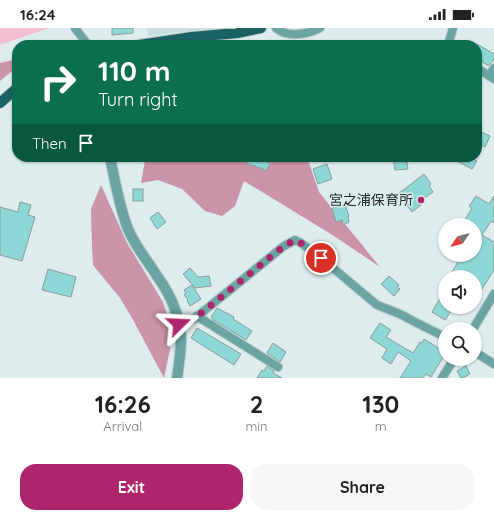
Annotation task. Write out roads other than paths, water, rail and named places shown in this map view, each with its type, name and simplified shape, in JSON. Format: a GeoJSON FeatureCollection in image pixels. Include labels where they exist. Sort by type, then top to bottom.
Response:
{"type":"FeatureCollection","features":[{"type":"Feature","properties":{"kind":"main road"},"geometry":{"type":"LineString","coordinates":[[172,40],[237,33],[261,28]]}},
{"type":"Feature","properties":{"kind":"main road"},"geometry":{"type":"LineString","coordinates":[[0,103],[12,92]]}},
{"type":"Feature","properties":{"kind":"street"},"geometry":{"type":"LineString","coordinates":[[75,28],[84,40]]}},
{"type":"Feature","properties":{"kind":"street"},"geometry":{"type":"LineString","coordinates":[[276,28],[283,33],[292,34],[306,33],[320,28]]}},
{"type":"Feature","properties":{"kind":"street"},"geometry":{"type":"LineString","coordinates":[[449,40],[452,28]]}},
{"type":"Feature","properties":{"kind":"street"},"geometry":{"type":"LineString","coordinates":[[482,71],[492,77],[494,68]]}},
{"type":"Feature","properties":{"kind":"street"},"geometry":{"type":"LineString","coordinates":[[111,162],[115,184],[128,228],[137,247],[164,287],[174,306],[181,338],[177,378]]}},
{"type":"Feature","properties":{"kind":"street"},"geometry":{"type":"LineString","coordinates":[[179,324],[194,319],[284,246],[295,240],[321,258],[377,305],[400,314],[438,333]]}},
{"type":"Feature","properties":{"kind":"street"},"geometry":{"type":"LineString","coordinates":[[477,322],[494,294]]}},
{"type":"Feature","properties":{"kind":"street"},"geometry":{"type":"LineString","coordinates":[[197,316],[278,367]]}},
{"type":"Feature","properties":{"kind":"street"},"geometry":{"type":"LineString","coordinates":[[482,356],[494,364]]}},
{"type":"Feature","properties":{"kind":"street"},"geometry":{"type":"LineString","coordinates":[[442,378],[450,366]]}},
{"type":"Feature","properties":{"kind":"place","name":"宮之浦保育所"},"geometry":{"type":"Point","coordinates":[421,200]}}]}
